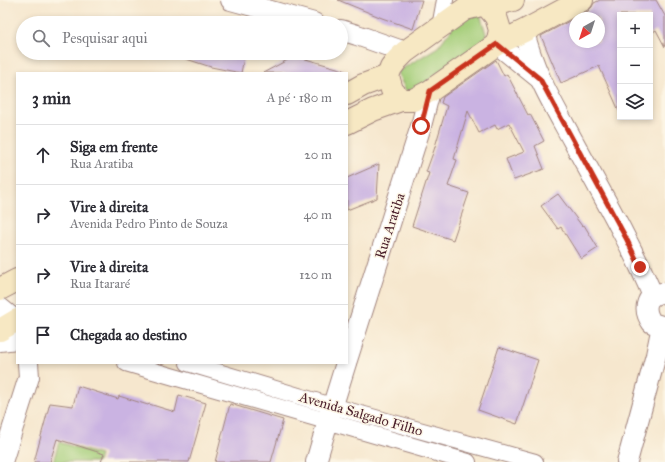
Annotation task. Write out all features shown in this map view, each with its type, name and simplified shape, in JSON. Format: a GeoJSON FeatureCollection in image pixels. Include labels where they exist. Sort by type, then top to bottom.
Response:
{"type":"FeatureCollection","features":[{"type":"Feature","properties":{"kind":"main road"},"geometry":{"type":"LineString","coordinates":[[401,100],[392,90],[388,76],[391,68],[405,52],[465,9],[484,2],[498,4],[512,0]]}},
{"type":"Feature","properties":{"kind":"main road"},"geometry":{"type":"LineString","coordinates":[[348,122],[373,110],[401,100],[413,100],[430,91],[497,44],[582,0]]}},
{"type":"Feature","properties":{"kind":"main road"},"geometry":{"type":"LineString","coordinates":[[484,2],[496,17],[500,30],[497,44]]}},
{"type":"Feature","properties":{"kind":"main road"},"geometry":{"type":"LineString","coordinates":[[348,93],[363,85],[388,76]]}},
{"type":"Feature","properties":{"kind":"main road"},"geometry":{"type":"LineString","coordinates":[[0,289],[16,281]]}},
{"type":"Feature","properties":{"kind":"street"},"geometry":{"type":"LineString","coordinates":[[231,0],[289,16]]}},
{"type":"Feature","properties":{"kind":"street"},"geometry":{"type":"LineString","coordinates":[[440,27],[445,0]]}},
{"type":"Feature","properties":{"kind":"street"},"geometry":{"type":"LineString","coordinates":[[524,31],[526,43],[540,79],[626,238],[640,267],[661,293],[647,303],[646,313],[648,318],[652,323],[664,326],[627,462]]}},
{"type":"Feature","properties":{"kind":"street"},"geometry":{"type":"LineString","coordinates":[[348,32],[405,52]]}},
{"type":"Feature","properties":{"kind":"street"},"geometry":{"type":"LineString","coordinates":[[497,44],[540,79]]}},
{"type":"Feature","properties":{"kind":"street","name":"Rua Aratiba"},"geometry":{"type":"LineString","coordinates":[[348,357],[421,126],[430,91]]}},
{"type":"Feature","properties":{"kind":"street"},"geometry":{"type":"LineString","coordinates":[[0,343],[12,323]]}},
{"type":"Feature","properties":{"kind":"street"},"geometry":{"type":"LineString","coordinates":[[2,462],[29,377],[28,364]]}},
{"type":"Feature","properties":{"kind":"street","name":"Avenida Salgado Filho"},"geometry":{"type":"LineString","coordinates":[[130,364],[330,414],[535,462]]}},
{"type":"Feature","properties":{"kind":"street","name":"Avenida Salgado Filho"},"geometry":{"type":"LineString","coordinates":[[191,364],[468,462]]}},
{"type":"Feature","properties":{"kind":"street"},"geometry":{"type":"LineString","coordinates":[[316,462],[346,364]]}},
{"type":"Feature","properties":{"kind":"green space"},"geometry":{"type":"Polygon","coordinates":[[[480,14],[487,37],[408,95],[397,72],[438,47],[459,19],[480,14]]]}},
{"type":"Feature","properties":{"kind":"green space"},"geometry":{"type":"Polygon","coordinates":[[[59,442],[100,455],[98,462],[53,462],[59,442]]]}},
{"type":"Feature","properties":{"kind":"building"},"geometry":{"type":"Polygon","coordinates":[[[338,0],[422,0],[413,29],[338,0]]]}},
{"type":"Feature","properties":{"kind":"building"},"geometry":{"type":"Polygon","coordinates":[[[600,0],[656,0],[665,16],[665,47],[656,30],[653,32],[653,12],[617,12],[617,106],[599,66],[561,83],[541,36],[569,21],[569,48],[605,48],[605,12],[586,12],[594,3],[600,0]]]}},
{"type":"Feature","properties":{"kind":"building"},"geometry":{"type":"Polygon","coordinates":[[[189,60],[244,60],[241,72],[211,67],[189,60]]]}},
{"type":"Feature","properties":{"kind":"building"},"geometry":{"type":"Polygon","coordinates":[[[287,60],[309,60],[344,70],[343,72],[265,72],[287,60]]]}},
{"type":"Feature","properties":{"kind":"building"},"geometry":{"type":"Polygon","coordinates":[[[496,60],[504,76],[507,74],[528,115],[530,114],[544,141],[535,146],[544,169],[514,180],[506,159],[524,152],[509,123],[497,129],[495,125],[479,133],[468,111],[454,159],[457,160],[448,186],[469,193],[453,240],[412,226],[429,173],[426,172],[447,106],[441,103],[443,97],[496,60]]]}},
{"type":"Feature","properties":{"kind":"building"},"geometry":{"type":"Polygon","coordinates":[[[379,164],[377,198],[348,210],[348,178],[379,164]]]}},
{"type":"Feature","properties":{"kind":"building"},"geometry":{"type":"Polygon","coordinates":[[[558,194],[582,226],[584,225],[598,248],[581,259],[561,227],[558,229],[541,206],[558,194]]]}},
{"type":"Feature","properties":{"kind":"building"},"geometry":{"type":"Polygon","coordinates":[[[499,347],[538,360],[517,424],[478,410],[499,347]]]}},
{"type":"Feature","properties":{"kind":"building"},"geometry":{"type":"Polygon","coordinates":[[[78,386],[118,399],[119,396],[175,412],[179,395],[206,403],[189,462],[101,462],[104,454],[57,439],[50,462],[34,462],[50,403],[73,406],[78,386]]]}},
{"type":"Feature","properties":{"kind":"building"},"geometry":{"type":"Polygon","coordinates":[[[230,404],[283,420],[271,462],[215,462],[230,404]]]}},
{"type":"Feature","properties":{"kind":"route"},"geometry":{"type":"LineString","coordinates":[[421,126],[430,91],[497,44],[540,79],[626,238],[640,267]]}}]}
